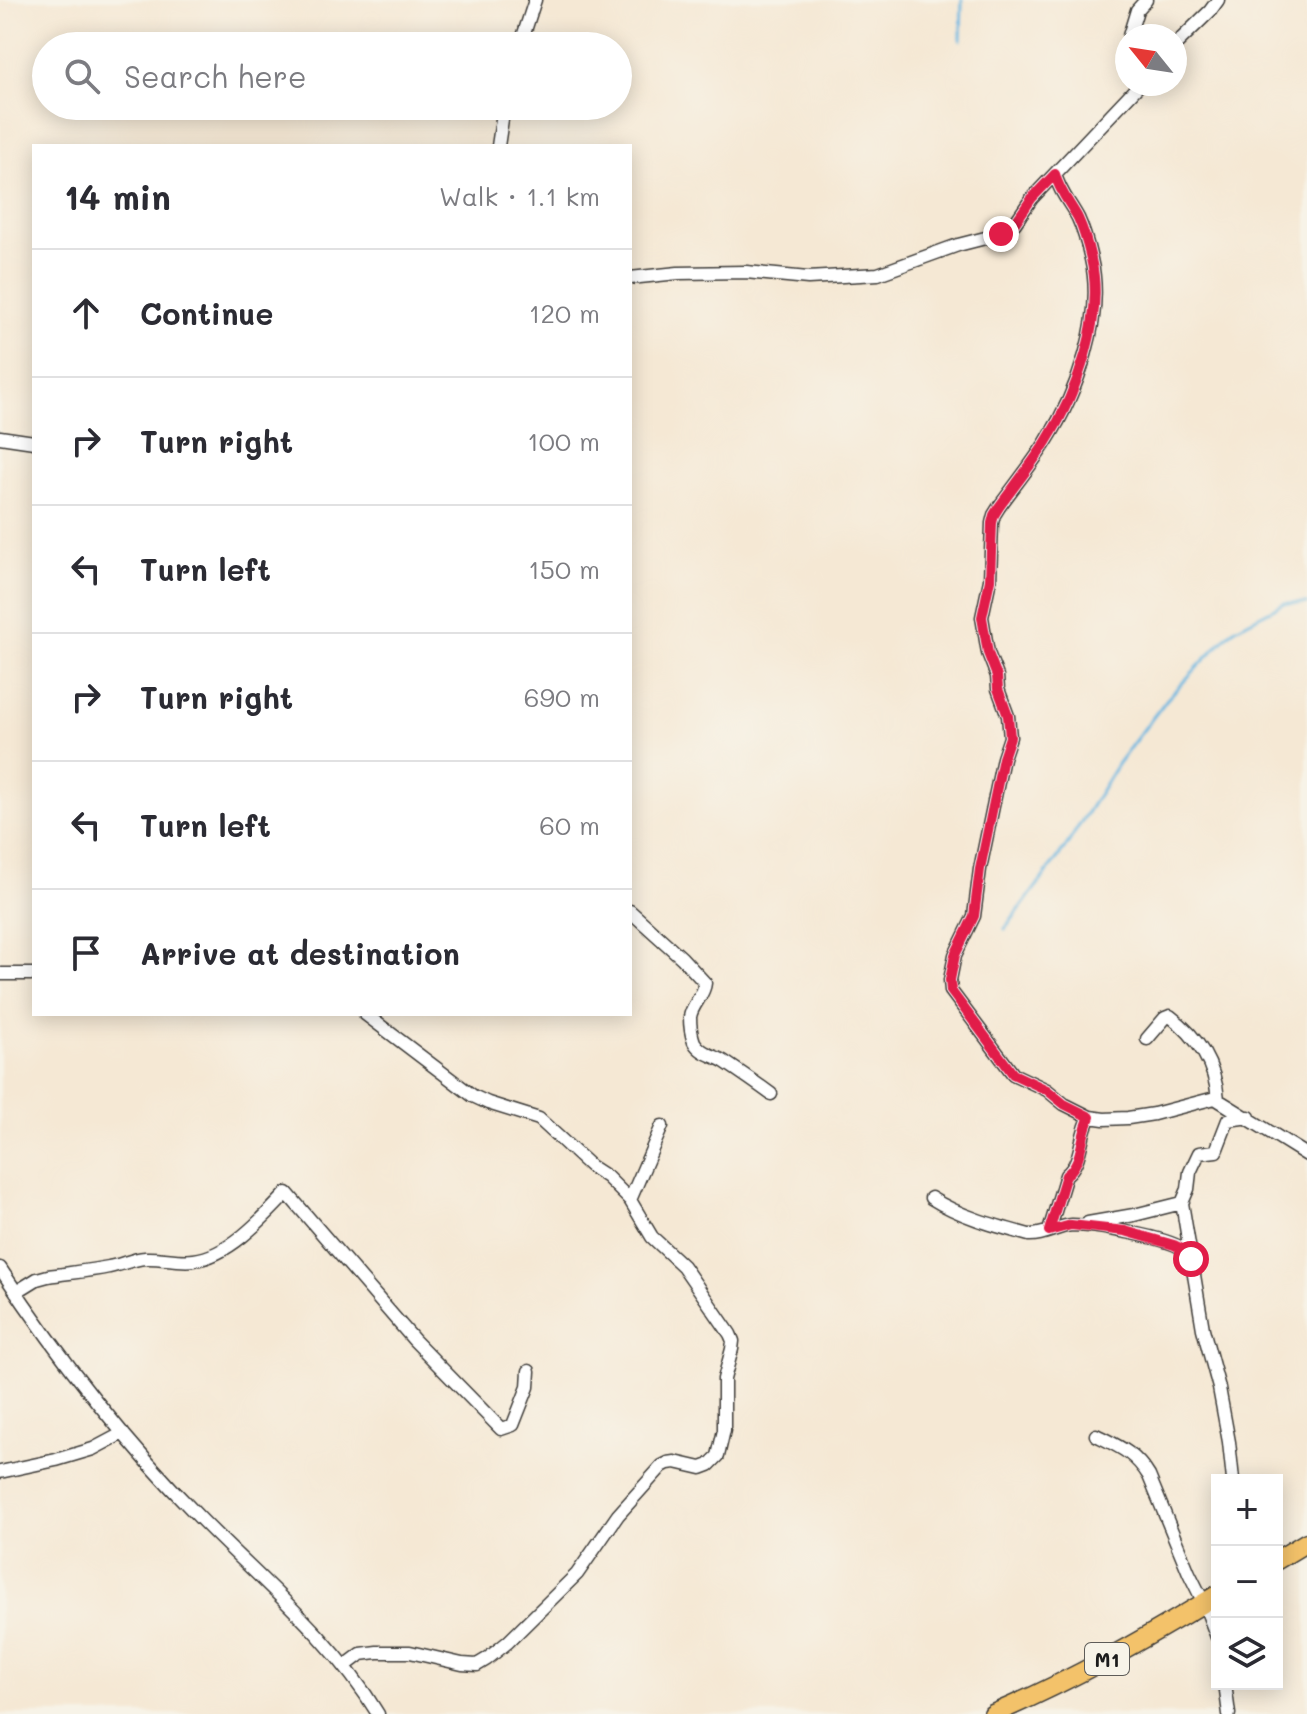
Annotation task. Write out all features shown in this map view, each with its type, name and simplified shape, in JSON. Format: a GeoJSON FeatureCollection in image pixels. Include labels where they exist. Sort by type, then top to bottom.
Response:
{"type":"FeatureCollection","features":[{"type":"Feature","properties":{"kind":"highway"},"geometry":{"type":"LineString","coordinates":[[1283,1556],[1307,1542]]}},
{"type":"Feature","properties":{"kind":"highway","name":"M1"},"geometry":{"type":"LineString","coordinates":[[993,1714],[1119,1653],[1210,1599]]}},
{"type":"Feature","properties":{"kind":"street"},"geometry":{"type":"LineString","coordinates":[[525,32],[535,0]]}},
{"type":"Feature","properties":{"kind":"street"},"geometry":{"type":"LineString","coordinates":[[1133,24],[1137,10],[1146,0]]}},
{"type":"Feature","properties":{"kind":"street"},"geometry":{"type":"LineString","coordinates":[[1187,33],[1218,0]]}},
{"type":"Feature","properties":{"kind":"street"},"geometry":{"type":"LineString","coordinates":[[632,278],[678,273],[746,272],[808,278],[878,274],[958,245],[1001,234],[1015,223],[1032,198],[1126,96]]}},
{"type":"Feature","properties":{"kind":"street"},"geometry":{"type":"LineString","coordinates":[[498,144],[502,120]]}},
{"type":"Feature","properties":{"kind":"street"},"geometry":{"type":"LineString","coordinates":[[1055,174],[1079,220],[1091,260],[1095,277],[1092,317],[1082,365],[1057,424],[999,507],[992,523],[990,580],[982,617],[988,653],[1008,716],[1010,737],[980,869],[974,916],[955,955],[951,991],[1013,1074],[1047,1090],[1064,1104],[1090,1117],[1104,1119],[1154,1114],[1215,1098],[1307,1154]]}},
{"type":"Feature","properties":{"kind":"street"},"geometry":{"type":"LineString","coordinates":[[0,437],[32,442]]}},
{"type":"Feature","properties":{"kind":"street"},"geometry":{"type":"LineString","coordinates":[[632,913],[705,983],[705,989],[690,1014],[690,1029],[695,1044],[771,1094]]}},
{"type":"Feature","properties":{"kind":"street"},"geometry":{"type":"LineString","coordinates":[[0,974],[32,974]]}},
{"type":"Feature","properties":{"kind":"street"},"geometry":{"type":"LineString","coordinates":[[345,1666],[361,1654],[377,1652],[410,1652],[477,1665],[508,1642],[577,1574],[618,1515],[662,1466],[675,1462],[701,1468],[718,1456],[724,1430],[724,1379],[733,1341],[683,1266],[652,1237],[630,1200],[607,1177],[590,1166],[539,1119],[473,1096],[373,1016]]}},
{"type":"Feature","properties":{"kind":"street"},"geometry":{"type":"LineString","coordinates":[[1147,1039],[1170,1016],[1184,1026],[1197,1040],[1209,1061],[1217,1083],[1218,1099]]}},
{"type":"Feature","properties":{"kind":"street"},"geometry":{"type":"LineString","coordinates":[[1049,1231],[1066,1175],[1073,1170],[1084,1127],[1090,1117]]}},
{"type":"Feature","properties":{"kind":"street"},"geometry":{"type":"LineString","coordinates":[[1232,1474],[1221,1401],[1205,1342],[1182,1203],[1190,1172],[1199,1153],[1216,1151],[1228,1120],[1249,1117]]}},
{"type":"Feature","properties":{"kind":"street"},"geometry":{"type":"LineString","coordinates":[[630,1200],[662,1126]]}},
{"type":"Feature","properties":{"kind":"street"},"geometry":{"type":"LineString","coordinates":[[16,1292],[48,1276],[112,1267],[141,1259],[203,1259],[246,1233],[287,1193],[414,1340],[501,1429],[513,1425],[528,1387],[529,1371]]}},
{"type":"Feature","properties":{"kind":"street"},"geometry":{"type":"LineString","coordinates":[[931,1198],[960,1213],[1029,1235],[1182,1203]]}},
{"type":"Feature","properties":{"kind":"street"},"geometry":{"type":"LineString","coordinates":[[1071,1225],[1125,1231],[1162,1241],[1184,1250],[1191,1259]]}},
{"type":"Feature","properties":{"kind":"street"},"geometry":{"type":"LineString","coordinates":[[0,1268],[33,1317],[123,1433],[181,1499],[303,1618],[345,1666],[378,1714]]}},
{"type":"Feature","properties":{"kind":"street"},"geometry":{"type":"LineString","coordinates":[[0,1472],[93,1449],[123,1433]]}},
{"type":"Feature","properties":{"kind":"street"},"geometry":{"type":"LineString","coordinates":[[1096,1435],[1140,1461],[1189,1573],[1210,1599]]}},
{"type":"Feature","properties":{"kind":"street"},"geometry":{"type":"LineString","coordinates":[[1226,1690],[1229,1714]]}},
{"type":"Feature","properties":{"kind":"waterway"},"geometry":{"type":"LineString","coordinates":[[961,40],[962,0]]}},
{"type":"Feature","properties":{"kind":"waterway"},"geometry":{"type":"LineString","coordinates":[[1005,929],[1065,848],[1118,763],[1167,699],[1234,629],[1284,603],[1307,603]]}},
{"type":"Feature","properties":{"kind":"route"},"geometry":{"type":"LineString","coordinates":[[1001,234],[1015,223],[1032,198],[1055,174],[1079,220],[1087,244],[1095,277],[1095,295],[1082,365],[1057,424],[999,507],[992,523],[990,580],[982,617],[988,653],[1008,716],[1010,737],[980,869],[974,916],[955,955],[951,991],[1013,1074],[1047,1090],[1073,1110],[1090,1117],[1084,1127],[1073,1170],[1066,1175],[1049,1231],[1071,1225],[1125,1231],[1174,1245],[1184,1250],[1191,1259]]}}]}
